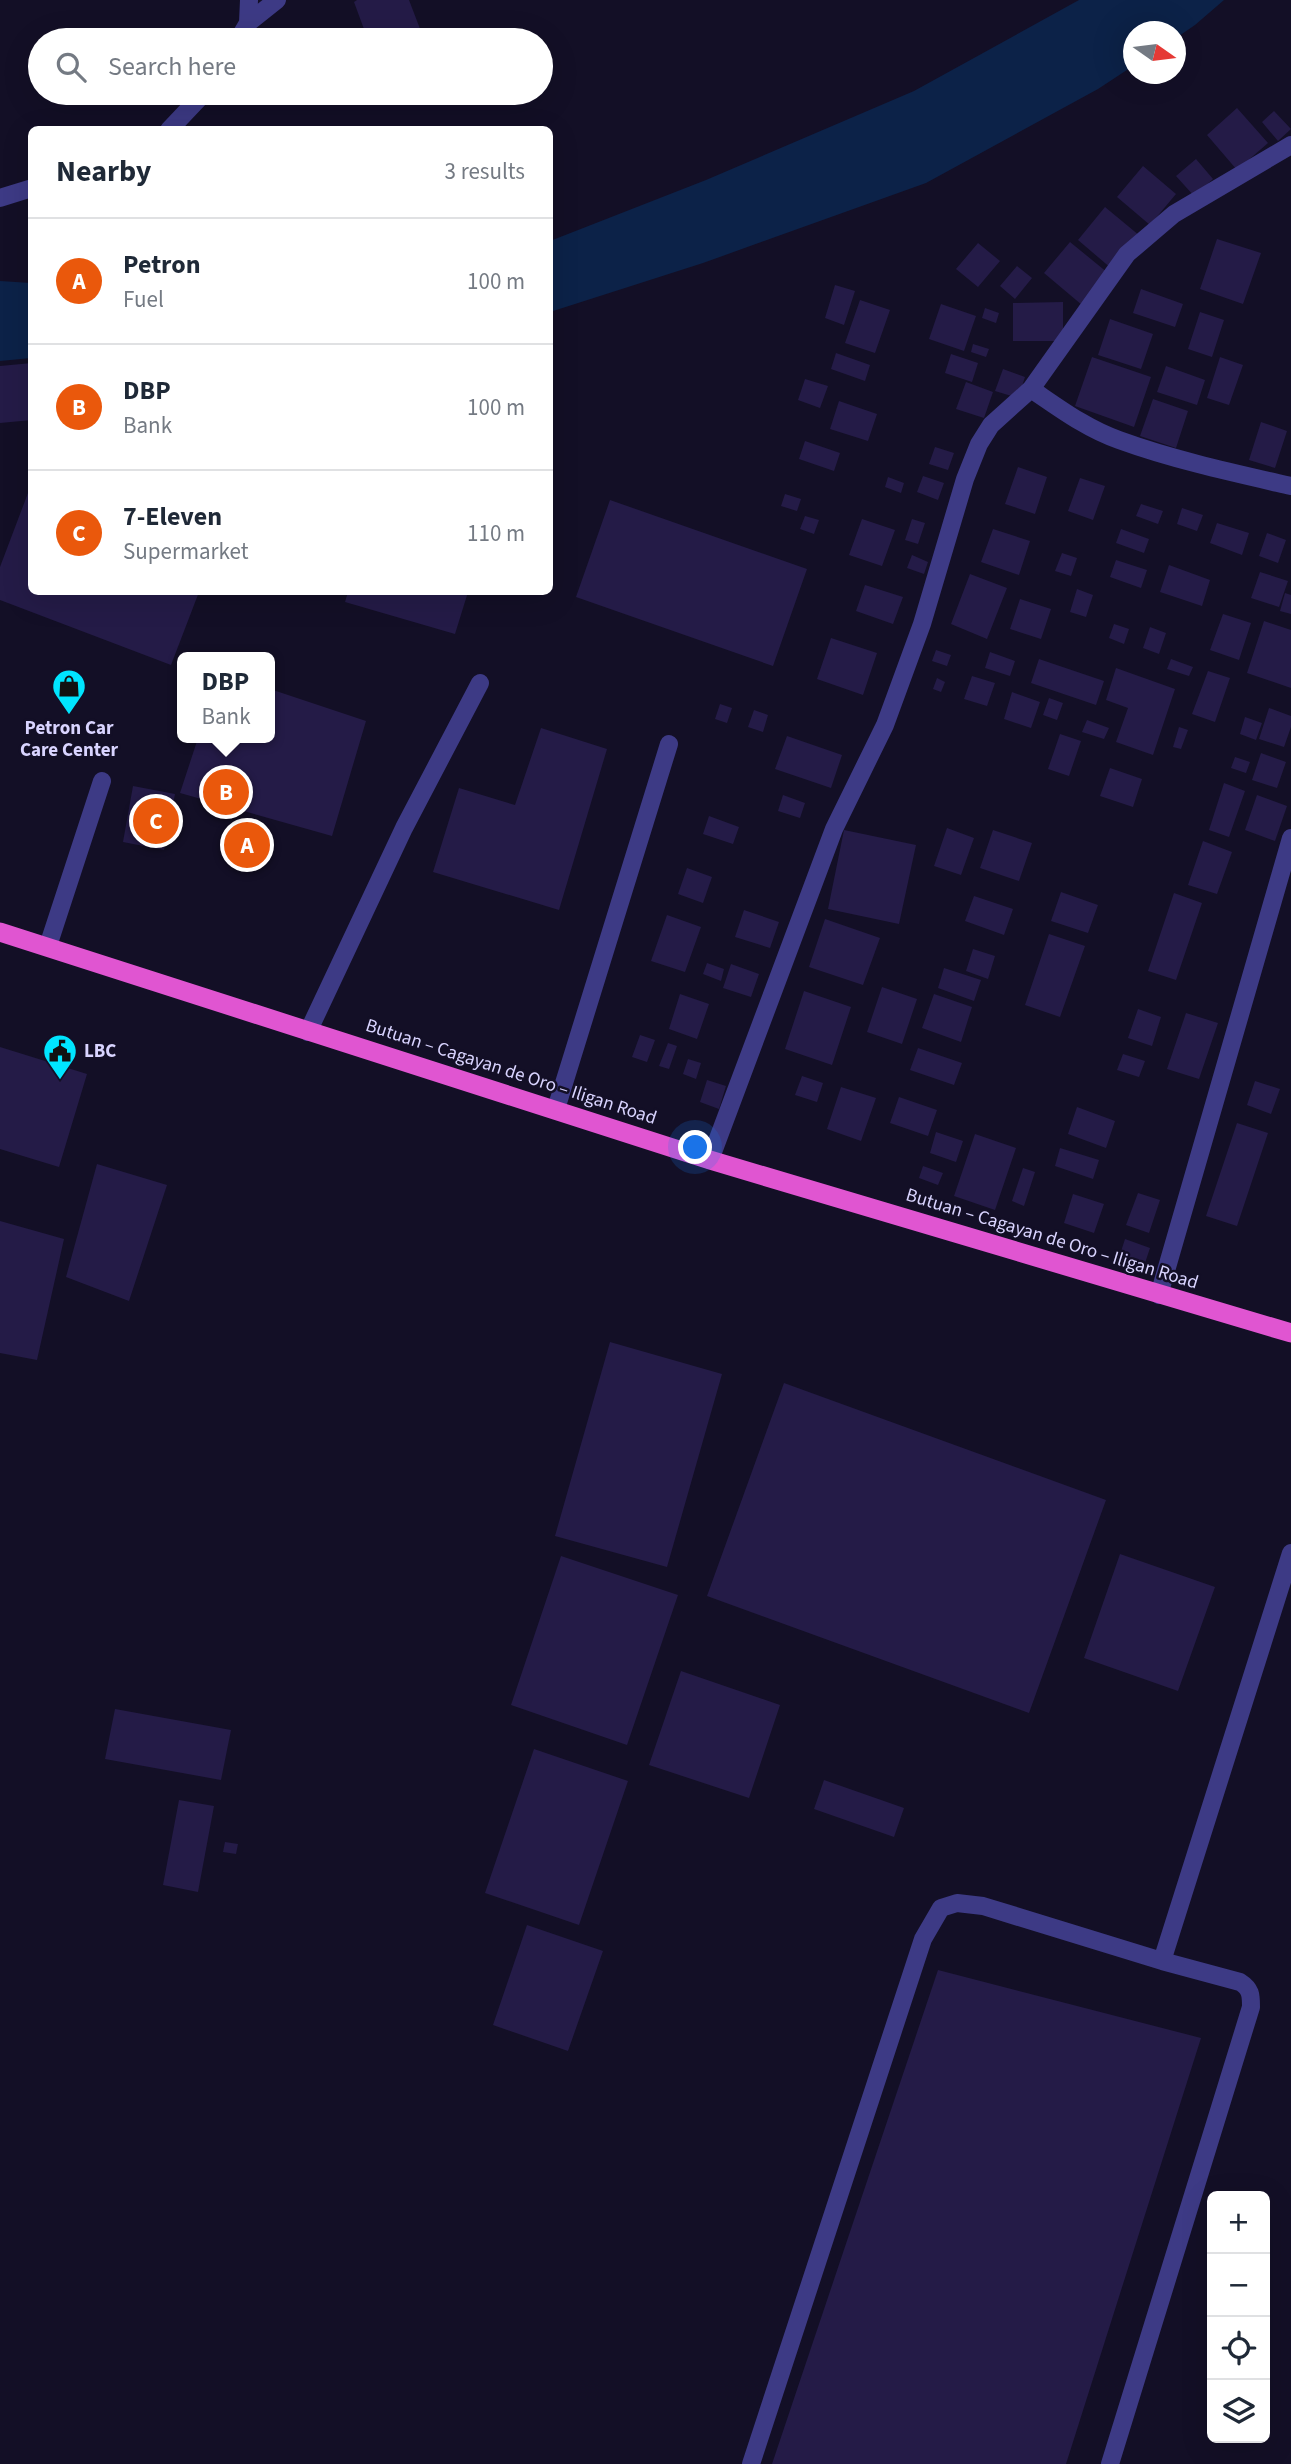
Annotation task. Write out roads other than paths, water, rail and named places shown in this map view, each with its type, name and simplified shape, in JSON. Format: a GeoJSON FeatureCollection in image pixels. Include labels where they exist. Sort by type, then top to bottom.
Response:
{"type":"FeatureCollection","features":[{"type":"Feature","properties":{"kind":"highway","name":"Butuan – Cagayan de Oro – Iligan Road"},"geometry":{"type":"LineString","coordinates":[[0,932],[710,1160],[1291,1333]]}},
{"type":"Feature","properties":{"kind":"street"},"geometry":{"type":"LineString","coordinates":[[248,23],[249,0]]}},
{"type":"Feature","properties":{"kind":"street"},"geometry":{"type":"LineString","coordinates":[[245,28],[277,0]]}},
{"type":"Feature","properties":{"kind":"street"},"geometry":{"type":"LineString","coordinates":[[173,126],[193,105]]}},
{"type":"Feature","properties":{"kind":"street"},"geometry":{"type":"LineString","coordinates":[[710,1160],[834,829],[885,725],[922,624],[965,479],[979,444],[991,425],[1031,389],[1127,254],[1174,214],[1291,145]]}},
{"type":"Feature","properties":{"kind":"street"},"geometry":{"type":"LineString","coordinates":[[0,198],[28,189]]}},
{"type":"Feature","properties":{"kind":"street"},"geometry":{"type":"LineString","coordinates":[[1031,389],[1082,423],[1118,440],[1229,472],[1291,486]]}},
{"type":"Feature","properties":{"kind":"street"},"geometry":{"type":"LineString","coordinates":[[307,1031],[404,828],[481,683]]}},
{"type":"Feature","properties":{"kind":"street"},"geometry":{"type":"LineString","coordinates":[[555,1109],[669,744]]}},
{"type":"Feature","properties":{"kind":"street"},"geometry":{"type":"LineString","coordinates":[[48,946],[102,781]]}},
{"type":"Feature","properties":{"kind":"street"},"geometry":{"type":"LineString","coordinates":[[1159,1295],[1291,838]]}},
{"type":"Feature","properties":{"kind":"street"},"geometry":{"type":"LineString","coordinates":[[1161,1961],[1291,1553]]}},
{"type":"Feature","properties":{"kind":"street"},"geometry":{"type":"LineString","coordinates":[[751,2464],[923,1939],[941,1908],[957,1903],[983,1906],[1161,1961],[1240,1982],[1247,1986],[1251,1994],[1251,2007],[1110,2464]]}},
{"type":"Feature","properties":{"kind":"water"},"geometry":{"type":"Polygon","coordinates":[[[1079,0],[1224,0],[1186,31],[1186,21],[1123,21],[1123,73],[1098,89],[926,183],[703,263],[553,311],[553,240],[706,180],[914,91],[1079,0]]]}},
{"type":"Feature","properties":{"kind":"water"},"geometry":{"type":"Polygon","coordinates":[[[0,281],[28,283],[28,358],[0,361],[0,281]]]}},
{"type":"Feature","properties":{"kind":"place","name":"Petron Car Care Center"},"geometry":{"type":"Point","coordinates":[69,716]}},
{"type":"Feature","properties":{"kind":"place","name":"DBP"},"geometry":{"type":"Point","coordinates":[226,792]}},
{"type":"Feature","properties":{"kind":"place","name":"7-Eleven"},"geometry":{"type":"Point","coordinates":[156,821]}},
{"type":"Feature","properties":{"kind":"place","name":"Petron"},"geometry":{"type":"Point","coordinates":[247,845]}},
{"type":"Feature","properties":{"kind":"place","name":"LBC"},"geometry":{"type":"Point","coordinates":[60,1081]}}]}
